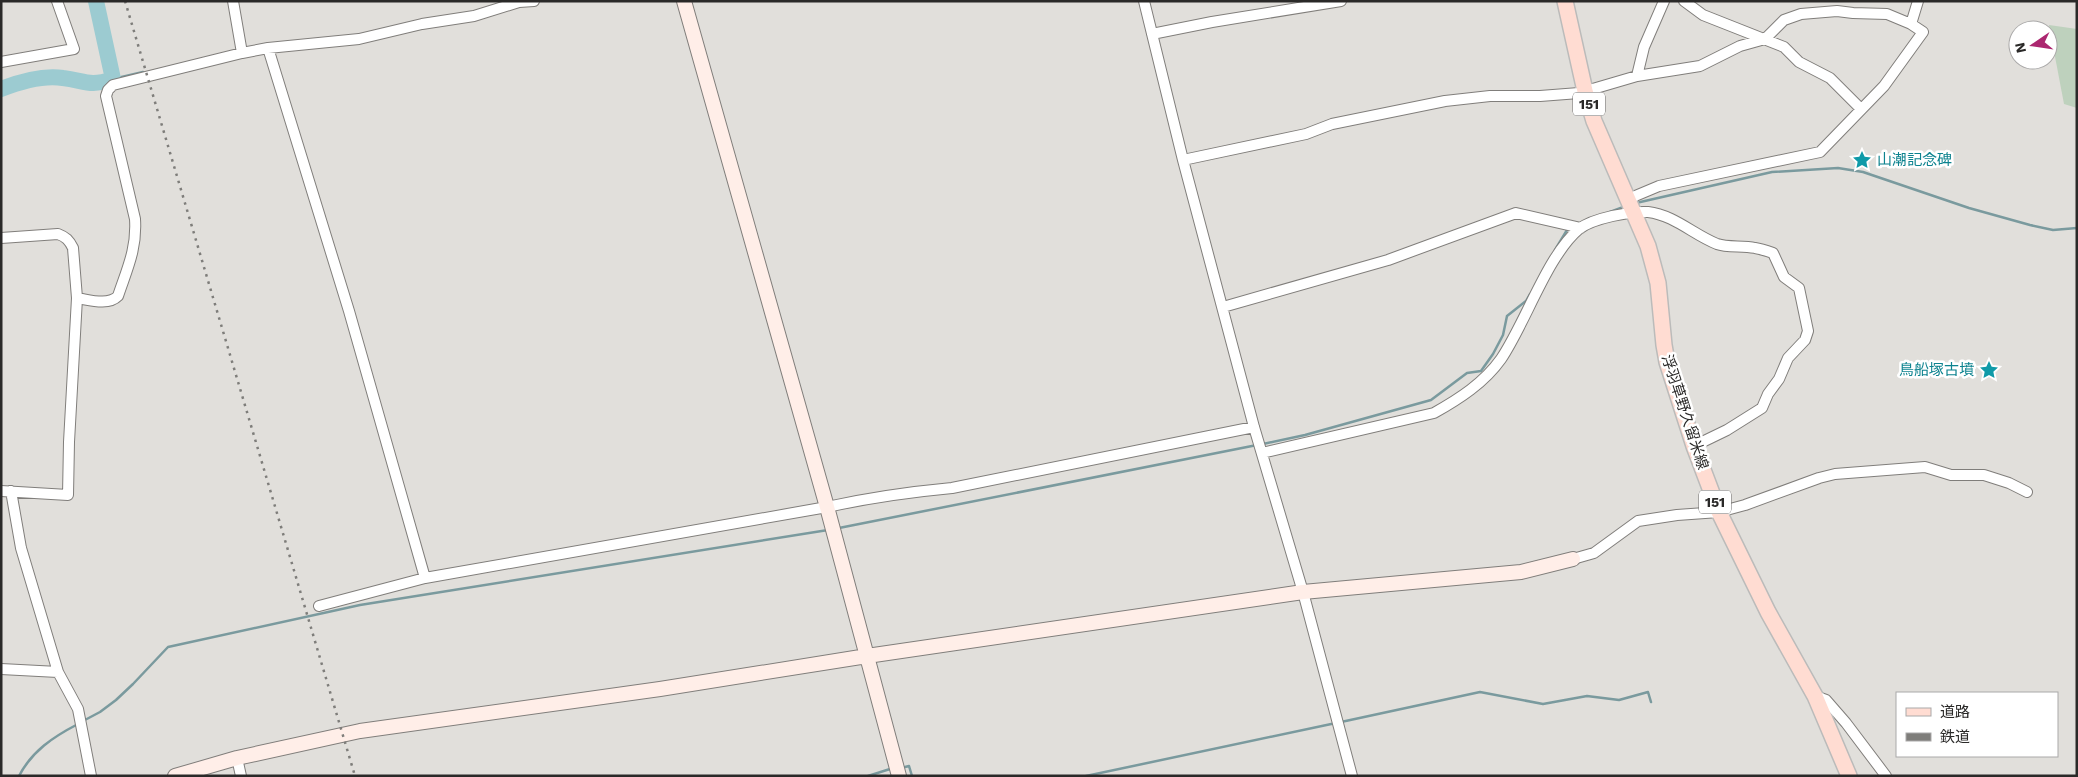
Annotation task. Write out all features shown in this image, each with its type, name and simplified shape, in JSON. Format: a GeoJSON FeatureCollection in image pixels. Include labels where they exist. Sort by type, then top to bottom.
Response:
{"type":"FeatureCollection","features":[{"type":"Feature","properties":{"kind":"main road","name":"浮羽草野久留米線"},"geometry":{"type":"LineString","coordinates":[[1565,1],[1585,91],[1601,137],[1648,246],[1655,268],[1667,362],[1694,446],[1719,512],[1768,612],[1815,696],[1849,776]]}},
{"type":"Feature","properties":{"kind":"street"},"geometry":{"type":"LineString","coordinates":[[1,62],[74,49],[57,1]]}},
{"type":"Feature","properties":{"kind":"street"},"geometry":{"type":"LineString","coordinates":[[233,1],[242,53]]}},
{"type":"Feature","properties":{"kind":"street"},"geometry":{"type":"LineString","coordinates":[[77,298],[106,302],[114,300],[118,296],[134,251],[135,219],[106,96],[108,90],[113,85],[242,53],[268,48],[359,39],[422,24],[474,16],[519,2],[534,1]]}},
{"type":"Feature","properties":{"kind":"street"},"geometry":{"type":"LineString","coordinates":[[684,1],[827,507],[899,776]]}},
{"type":"Feature","properties":{"kind":"street"},"geometry":{"type":"LineString","coordinates":[[1144,1],[1183,160],[1254,427],[1303,592],[1352,776]]}},
{"type":"Feature","properties":{"kind":"street"},"geometry":{"type":"LineString","coordinates":[[1152,34],[1212,22],[1341,1]]}},
{"type":"Feature","properties":{"kind":"street"},"geometry":{"type":"LineString","coordinates":[[1637,76],[1644,47],[1664,1]]}},
{"type":"Feature","properties":{"kind":"street"},"geometry":{"type":"LineString","coordinates":[[1684,1],[1703,15],[1784,47],[1799,62],[1830,78],[1861,109]]}},
{"type":"Feature","properties":{"kind":"street"},"geometry":{"type":"LineString","coordinates":[[1911,24],[1918,1]]}},
{"type":"Feature","properties":{"kind":"street"},"geometry":{"type":"LineString","coordinates":[[1183,160],[1306,134],[1332,124],[1445,101],[1490,96],[1540,96],[1585,91],[1637,76],[1700,66],[1740,46],[1764,39],[1784,20],[1801,14],[1837,11],[1887,14],[1911,24],[1923,32],[1884,86],[1820,152],[1659,186],[1630,204],[1622,213],[1581,228],[1560,252],[1500,360],[1477,384],[1458,400],[1434,413],[1262,452]]}},
{"type":"Feature","properties":{"kind":"street"},"geometry":{"type":"LineString","coordinates":[[268,48],[349,311],[425,578]]}},
{"type":"Feature","properties":{"kind":"street"},"geometry":{"type":"LineString","coordinates":[[1630,204],[1671,220],[1718,244],[1754,248],[1773,253],[1784,277],[1799,288],[1808,331],[1805,340],[1788,358],[1779,379],[1768,394],[1762,408],[1727,430],[1694,446]]}},
{"type":"Feature","properties":{"kind":"street"},"geometry":{"type":"LineString","coordinates":[[1223,307],[1388,260],[1516,213],[1581,228]]}},
{"type":"Feature","properties":{"kind":"street"},"geometry":{"type":"LineString","coordinates":[[1,238],[58,234],[70,241],[73,248],[77,298],[68,495],[6,491],[58,672],[78,709],[91,776]]}},
{"type":"Feature","properties":{"kind":"street"},"geometry":{"type":"LineString","coordinates":[[319,606],[425,578],[827,507],[870,497],[952,488],[1254,427]]}},
{"type":"Feature","properties":{"kind":"street"},"geometry":{"type":"LineString","coordinates":[[176,776],[237,758],[360,731],[660,689],[867,656],[1303,592],[1521,572],[1594,553],[1638,522],[1677,515],[1719,512],[1761,500],[1819,478],[1836,474],[1925,467],[1952,475],[1984,475],[2009,483],[2027,492]]}},
{"type":"Feature","properties":{"kind":"street"},"geometry":{"type":"LineString","coordinates":[[1,669],[58,672]]}},
{"type":"Feature","properties":{"kind":"street"},"geometry":{"type":"LineString","coordinates":[[1815,696],[1826,700],[1886,776]]}},
{"type":"Feature","properties":{"kind":"street"},"geometry":{"type":"LineString","coordinates":[[237,758],[241,776]]}},
{"type":"Feature","properties":{"kind":"green space"},"geometry":{"type":"Polygon","coordinates":[[[2058,26],[2077,29],[2077,108],[2064,104],[2058,70],[2058,26]]]}},
{"type":"Feature","properties":{"kind":"waterway"},"geometry":{"type":"LineString","coordinates":[[1,89],[48,77],[88,83],[98,83],[113,79],[96,1]]}},
{"type":"Feature","properties":{"kind":"waterway"},"geometry":{"type":"LineString","coordinates":[[113,79],[143,72]]}},
{"type":"Feature","properties":{"kind":"waterway"},"geometry":{"type":"LineString","coordinates":[[1636,203],[1772,172],[1838,168],[1863,172],[1969,208],[2030,225],[2053,230],[2077,228]]}},
{"type":"Feature","properties":{"kind":"waterway"},"geometry":{"type":"LineString","coordinates":[[1610,212],[1626,206]]}},
{"type":"Feature","properties":{"kind":"waterway"},"geometry":{"type":"LineString","coordinates":[[1555,250],[1570,228]]}},
{"type":"Feature","properties":{"kind":"waterway"},"geometry":{"type":"LineString","coordinates":[[1263,444],[1305,435],[1431,400],[1467,373],[1481,371],[1503,335],[1507,316],[1526,301],[1530,294]]}},
{"type":"Feature","properties":{"kind":"waterway"},"geometry":{"type":"LineString","coordinates":[[839,528],[1257,445]]}},
{"type":"Feature","properties":{"kind":"waterway"},"geometry":{"type":"LineString","coordinates":[[83,721],[100,712],[116,700],[168,647],[360,605],[828,530]]}},
{"type":"Feature","properties":{"kind":"waterway"},"geometry":{"type":"LineString","coordinates":[[1341,722],[1480,692],[1543,704],[1587,696],[1619,700],[1648,692],[1651,702]]}},
{"type":"Feature","properties":{"kind":"waterway"},"geometry":{"type":"LineString","coordinates":[[1086,776],[1336,723]]}},
{"type":"Feature","properties":{"kind":"waterway"},"geometry":{"type":"LineString","coordinates":[[19,776],[37,752],[60,734],[78,724]]}},
{"type":"Feature","properties":{"kind":"waterway"},"geometry":{"type":"LineString","coordinates":[[905,767],[909,766],[912,776]]}},
{"type":"Feature","properties":{"kind":"waterway"},"geometry":{"type":"LineString","coordinates":[[868,776],[890,769]]}},
{"type":"Feature","properties":{"kind":"railway"},"geometry":{"type":"LineString","coordinates":[[125,1],[355,776]]}},
{"type":"Feature","properties":{"kind":"place","name":"山潮記念碑"},"geometry":{"type":"Point","coordinates":[1862,160]}},
{"type":"Feature","properties":{"kind":"place","name":"鳥船塚古墳"},"geometry":{"type":"Point","coordinates":[1989,370]}}]}
